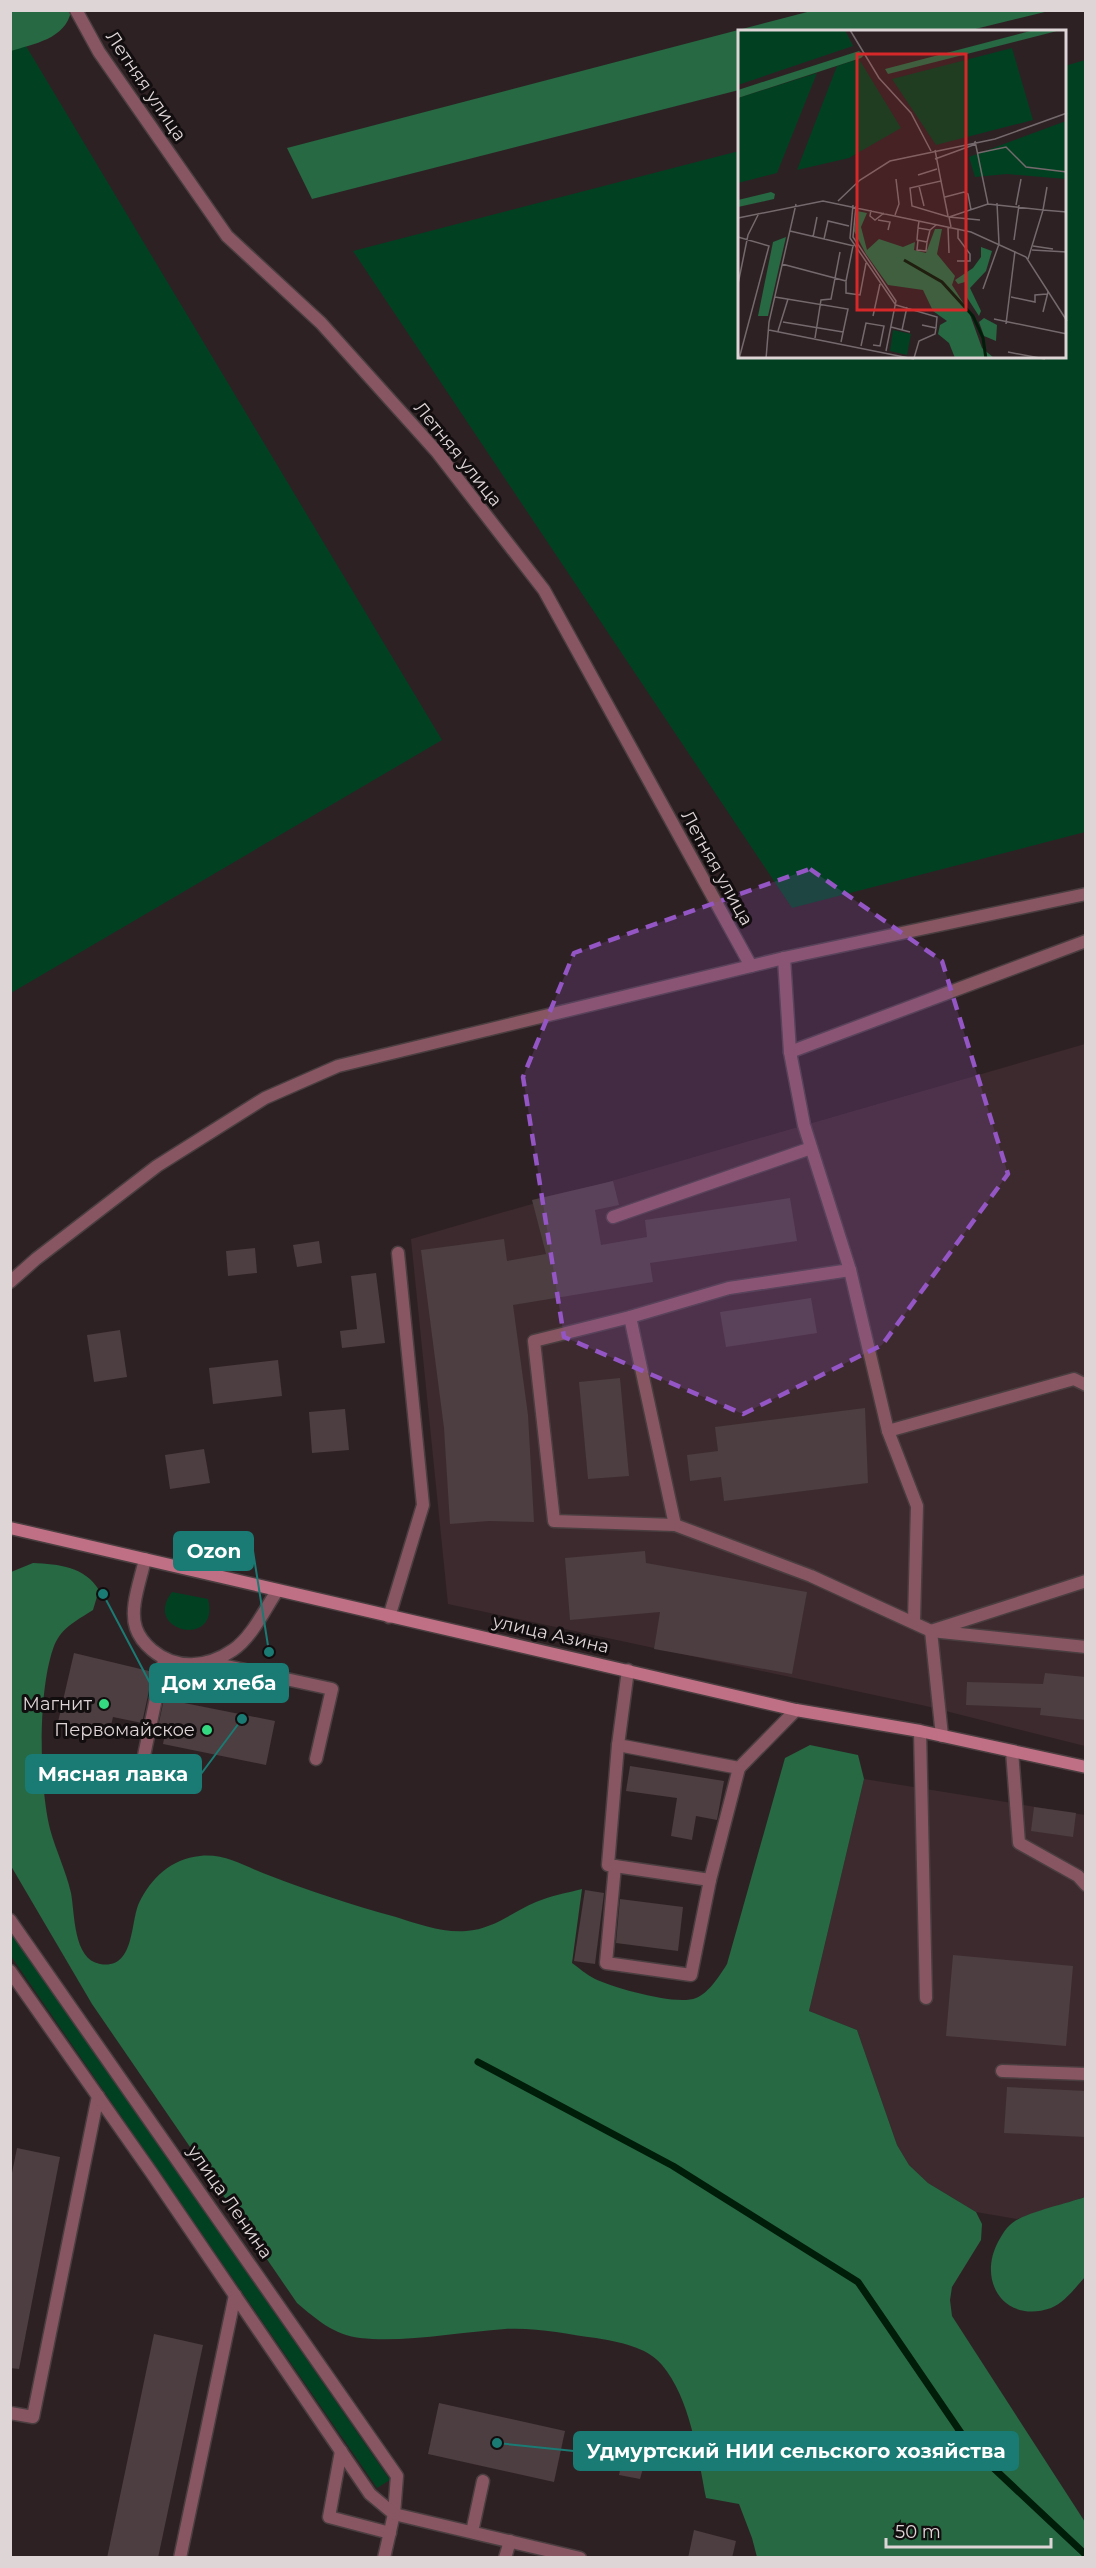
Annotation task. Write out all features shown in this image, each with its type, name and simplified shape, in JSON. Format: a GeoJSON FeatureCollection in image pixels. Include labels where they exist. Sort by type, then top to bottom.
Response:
{"type":"FeatureCollection","features":[{"type":"Feature","properties":{"kind":"street","name":"Летняя улица"},"geometry":{"type":"LineString","coordinates":[[75,10],[99,52],[227,236],[329,332],[437,452],[544,590],[751,966]]}},
{"type":"Feature","properties":{"kind":"street"},"geometry":{"type":"LineString","coordinates":[[10,1282],[36,1258],[157,1166],[265,1098],[338,1066],[784,958],[1086,894]]}},
{"type":"Feature","properties":{"kind":"street"},"geometry":{"type":"LineString","coordinates":[[790,1052],[1086,941]]}},
{"type":"Feature","properties":{"kind":"street"},"geometry":{"type":"LineString","coordinates":[[784,958],[790,1052],[804,1125],[850,1270],[888,1431],[917,1506],[914,1621]]}},
{"type":"Feature","properties":{"kind":"street"},"geometry":{"type":"LineString","coordinates":[[613,1217],[811,1148]]}},
{"type":"Feature","properties":{"kind":"street"},"geometry":{"type":"LineString","coordinates":[[389,1617],[423,1505],[398,1253]]}},
{"type":"Feature","properties":{"kind":"street"},"geometry":{"type":"LineString","coordinates":[[850,1270],[729,1287],[630,1317],[534,1341],[554,1521],[675,1525],[811,1576],[932,1631],[1086,1647]]}},
{"type":"Feature","properties":{"kind":"street"},"geometry":{"type":"LineString","coordinates":[[630,1317],[675,1525]]}},
{"type":"Feature","properties":{"kind":"street"},"geometry":{"type":"LineString","coordinates":[[888,1431],[1074,1379],[1086,1385]]}},
{"type":"Feature","properties":{"kind":"street","name":"улица Азина"},"geometry":{"type":"LineString","coordinates":[[10,1528],[796,1710],[920,1731],[1086,1767]]}},
{"type":"Feature","properties":{"kind":"street"},"geometry":{"type":"LineString","coordinates":[[145,1559],[134,1610],[135,1627],[144,1643],[164,1660],[187,1665],[208,1662],[234,1649],[252,1628],[277,1591]]}},
{"type":"Feature","properties":{"kind":"street"},"geometry":{"type":"LineString","coordinates":[[932,1631],[1086,1581]]}},
{"type":"Feature","properties":{"kind":"street"},"geometry":{"type":"LineString","coordinates":[[932,1631],[942,1736]]}},
{"type":"Feature","properties":{"kind":"street"},"geometry":{"type":"LineString","coordinates":[[141,1770],[164,1660]]}},
{"type":"Feature","properties":{"kind":"street"},"geometry":{"type":"LineString","coordinates":[[208,1662],[332,1689],[316,1760]]}},
{"type":"Feature","properties":{"kind":"street"},"geometry":{"type":"LineString","coordinates":[[628,1670],[618,1745],[608,1864],[710,1880]]}},
{"type":"Feature","properties":{"kind":"street"},"geometry":{"type":"LineString","coordinates":[[615,1866],[606,1963],[691,1976],[710,1880],[739,1768],[796,1710]]}},
{"type":"Feature","properties":{"kind":"street"},"geometry":{"type":"LineString","coordinates":[[920,1731],[926,1998]]}},
{"type":"Feature","properties":{"kind":"street"},"geometry":{"type":"LineString","coordinates":[[618,1745],[739,1768]]}},
{"type":"Feature","properties":{"kind":"street"},"geometry":{"type":"LineString","coordinates":[[1012,1751],[1019,1843],[1078,1876],[1086,1885]]}},
{"type":"Feature","properties":{"kind":"street","name":"улица Ленина"},"geometry":{"type":"LineString","coordinates":[[10,1920],[397,2476],[394,2514],[384,2558]]}},
{"type":"Feature","properties":{"kind":"street"},"geometry":{"type":"LineString","coordinates":[[10,1971],[370,2494],[394,2514],[580,2558]]}},
{"type":"Feature","properties":{"kind":"street"},"geometry":{"type":"LineString","coordinates":[[1002,2071],[1086,2074]]}},
{"type":"Feature","properties":{"kind":"street"},"geometry":{"type":"LineString","coordinates":[[10,2413],[33,2417],[98,2096]]}},
{"type":"Feature","properties":{"kind":"street"},"geometry":{"type":"LineString","coordinates":[[180,2558],[235,2295]]}},
{"type":"Feature","properties":{"kind":"street"},"geometry":{"type":"LineString","coordinates":[[341,2451],[329,2517],[390,2533]]}},
{"type":"Feature","properties":{"kind":"street"},"geometry":{"type":"LineString","coordinates":[[472,2532],[483,2481]]}},
{"type":"Feature","properties":{"kind":"street"},"geometry":{"type":"LineString","coordinates":[[505,2558],[510,2541]]}},
{"type":"Feature","properties":{"kind":"highlighted area"},"geometry":{"type":"Polygon","coordinates":[[[810,869],[942,961],[1008,1174],[882,1345],[743,1414],[564,1337],[523,1077],[574,953],[810,869]]]}},
{"type":"Feature","properties":{"kind":"shaded area"},"geometry":{"type":"Polygon","coordinates":[[[1085,1044],[1085,1746],[926,1706],[448,1604],[411,1239],[1085,1044]]]}},
{"type":"Feature","properties":{"kind":"shaded area"},"geometry":{"type":"Polygon","coordinates":[[[864,1779],[1085,1815],[1085,2197],[1017,2219],[976,2212],[928,2183],[909,2165],[897,2145],[857,2030],[809,2011],[864,1779]]]}},
{"type":"Feature","properties":{"kind":"green space"},"geometry":{"type":"Polygon","coordinates":[[[10,11],[71,11],[63,28],[56,34],[38,43],[11,51],[10,11]]]}},
{"type":"Feature","properties":{"kind":"green space"},"geometry":{"type":"Polygon","coordinates":[[[811,11],[1049,11],[971,30],[738,30],[811,11]]]}},
{"type":"Feature","properties":{"kind":"green space"},"geometry":{"type":"Polygon","coordinates":[[[738,30],[738,90],[312,199],[287,148],[738,30]]]}},
{"type":"Feature","properties":{"kind":"green space"},"geometry":{"type":"Polygon","coordinates":[[[26,46],[442,740],[11,993],[10,51],[26,46]]]}},
{"type":"Feature","properties":{"kind":"green space"},"geometry":{"type":"Polygon","coordinates":[[[1085,60],[1085,832],[792,908],[353,251],[738,151],[738,358],[1066,358],[1066,66],[1085,60]]]}},
{"type":"Feature","properties":{"kind":"green space"},"geometry":{"type":"Polygon","coordinates":[[[33,1563],[70,1568],[86,1576],[99,1590],[93,1610],[64,1630],[53,1649],[45,1689],[42,1764],[46,1810],[52,1837],[71,1893],[80,1945],[91,1960],[100,1964],[111,1964],[120,1960],[125,1953],[139,1903],[163,1871],[180,1861],[209,1856],[235,1861],[347,1903],[448,1931],[476,1930],[494,1924],[541,1900],[582,1889],[572,1963],[595,1979],[630,1991],[675,2000],[696,1998],[710,1988],[727,1964],[785,1758],[810,1745],[858,1755],[864,1779],[809,2011],[857,2030],[897,2145],[909,2165],[928,2183],[976,2212],[982,2224],[981,2240],[952,2287],[950,2300],[952,2316],[1085,2522],[1085,2557],[757,2557],[739,2504],[706,2498],[692,2428],[680,2394],[662,2365],[648,2353],[613,2341],[528,2329],[395,2339],[360,2338],[334,2330],[297,2303],[92,2004],[11,1866],[11,1572],[33,1563]]]}},
{"type":"Feature","properties":{"kind":"green space"},"geometry":{"type":"Polygon","coordinates":[[[172,1592],[208,1599],[209,1615],[204,1625],[194,1629],[183,1629],[173,1625],[166,1617],[165,1606],[172,1592]]]}},
{"type":"Feature","properties":{"kind":"green space"},"geometry":{"type":"Polygon","coordinates":[[[10,1930],[390,2480],[377,2488],[11,1956],[10,1930]]]}},
{"type":"Feature","properties":{"kind":"green space"},"geometry":{"type":"Polygon","coordinates":[[[1085,2197],[1085,2277],[1065,2299],[1051,2308],[1035,2311],[1020,2310],[1008,2305],[993,2285],[991,2271],[992,2257],[1005,2230],[1021,2218],[1085,2197]]]}},
{"type":"Feature","properties":{"kind":"building"},"geometry":{"type":"Polygon","coordinates":[[[613,1181],[619,1205],[595,1210],[601,1245],[647,1237],[645,1220],[790,1198],[797,1241],[650,1263],[653,1282],[513,1305],[528,1415],[534,1522],[489,1521],[450,1524],[444,1428],[421,1250],[504,1239],[507,1261],[546,1254],[532,1200],[613,1181]]]}},
{"type":"Feature","properties":{"kind":"building"},"geometry":{"type":"Polygon","coordinates":[[[319,1241],[322,1263],[297,1267],[293,1245],[319,1241]]]}},
{"type":"Feature","properties":{"kind":"building"},"geometry":{"type":"Polygon","coordinates":[[[255,1248],[257,1273],[228,1276],[226,1251],[255,1248]]]}},
{"type":"Feature","properties":{"kind":"building"},"geometry":{"type":"Polygon","coordinates":[[[376,1273],[385,1343],[342,1348],[340,1331],[357,1329],[351,1276],[376,1273]]]}},
{"type":"Feature","properties":{"kind":"building"},"geometry":{"type":"Polygon","coordinates":[[[811,1298],[817,1333],[726,1347],[720,1312],[811,1298]]]}},
{"type":"Feature","properties":{"kind":"building"},"geometry":{"type":"Polygon","coordinates":[[[120,1330],[127,1377],[94,1382],[87,1335],[120,1330]]]}},
{"type":"Feature","properties":{"kind":"building"},"geometry":{"type":"Polygon","coordinates":[[[278,1360],[282,1396],[213,1404],[209,1368],[278,1360]]]}},
{"type":"Feature","properties":{"kind":"building"},"geometry":{"type":"Polygon","coordinates":[[[620,1378],[629,1476],[588,1479],[579,1382],[620,1378]]]}},
{"type":"Feature","properties":{"kind":"building"},"geometry":{"type":"Polygon","coordinates":[[[865,1408],[868,1483],[724,1501],[721,1477],[690,1481],[687,1455],[718,1451],[715,1427],[865,1408]]]}},
{"type":"Feature","properties":{"kind":"building"},"geometry":{"type":"Polygon","coordinates":[[[345,1409],[349,1450],[312,1453],[309,1412],[345,1409]]]}},
{"type":"Feature","properties":{"kind":"building"},"geometry":{"type":"Polygon","coordinates":[[[204,1449],[210,1483],[170,1489],[165,1455],[204,1449]]]}},
{"type":"Feature","properties":{"kind":"building"},"geometry":{"type":"Polygon","coordinates":[[[645,1551],[646,1563],[807,1592],[792,1674],[654,1649],[660,1612],[570,1620],[565,1558],[645,1551]]]}},
{"type":"Feature","properties":{"kind":"building","name":"Магнит"},"geometry":{"type":"Polygon","coordinates":[[[74,1653],[153,1672],[142,1723],[113,1717],[109,1734],[58,1722],[74,1653]]]}},
{"type":"Feature","properties":{"kind":"building"},"geometry":{"type":"Polygon","coordinates":[[[1045,1673],[1086,1677],[1086,1720],[1040,1715],[1041,1708],[966,1705],[967,1682],[1043,1684],[1045,1673]]]}},
{"type":"Feature","properties":{"kind":"building"},"geometry":{"type":"Polygon","coordinates":[[[164,1699],[275,1721],[266,1765],[163,1744],[166,1729],[158,1727],[164,1699]]]}},
{"type":"Feature","properties":{"kind":"building"},"geometry":{"type":"Polygon","coordinates":[[[630,1766],[724,1781],[717,1820],[696,1816],[692,1840],[671,1836],[677,1798],[626,1791],[630,1766]]]}},
{"type":"Feature","properties":{"kind":"building"},"geometry":{"type":"Polygon","coordinates":[[[1034,1807],[1076,1813],[1073,1837],[1031,1831],[1034,1807]]]}},
{"type":"Feature","properties":{"kind":"building"},"geometry":{"type":"Polygon","coordinates":[[[585,1890],[604,1893],[595,1964],[574,1961],[585,1890]]]}},
{"type":"Feature","properties":{"kind":"building"},"geometry":{"type":"Polygon","coordinates":[[[620,1899],[683,1907],[678,1951],[616,1943],[620,1899]]]}},
{"type":"Feature","properties":{"kind":"building"},"geometry":{"type":"Polygon","coordinates":[[[953,1955],[1073,1966],[1066,2046],[946,2036],[953,1955]]]}},
{"type":"Feature","properties":{"kind":"building"},"geometry":{"type":"Polygon","coordinates":[[[1007,2087],[1086,2091],[1086,2137],[1004,2133],[1007,2087]]]}},
{"type":"Feature","properties":{"kind":"building"},"geometry":{"type":"Polygon","coordinates":[[[17,2148],[60,2157],[19,2369],[10,2368],[10,2183],[17,2148]]]}},
{"type":"Feature","properties":{"kind":"building"},"geometry":{"type":"Polygon","coordinates":[[[154,2334],[203,2345],[158,2558],[107,2558],[154,2334]]]}},
{"type":"Feature","properties":{"kind":"building"},"geometry":{"type":"Polygon","coordinates":[[[439,2403],[565,2431],[554,2482],[428,2454],[439,2403]]]}},
{"type":"Feature","properties":{"kind":"building"},"geometry":{"type":"Polygon","coordinates":[[[623,2456],[645,2461],[640,2479],[619,2475],[623,2456]]]}},
{"type":"Feature","properties":{"kind":"building"},"geometry":{"type":"Polygon","coordinates":[[[694,2530],[736,2541],[732,2558],[688,2558],[694,2530]]]}},
{"type":"Feature","properties":{"kind":"waterway"},"geometry":{"type":"LineString","coordinates":[[478,2062],[673,2166],[858,2282],[970,2446],[1086,2555]]}},
{"type":"Feature","properties":{"kind":"place","name":"Дом хлеба"},"geometry":{"type":"Point","coordinates":[103,1594]}},
{"type":"Feature","properties":{"kind":"place","name":"Ozon"},"geometry":{"type":"Point","coordinates":[269,1652]}},
{"type":"Feature","properties":{"kind":"place","name":"Магнит"},"geometry":{"type":"Point","coordinates":[104,1704]}},
{"type":"Feature","properties":{"kind":"place","name":"Мясная лавка"},"geometry":{"type":"Point","coordinates":[242,1719]}},
{"type":"Feature","properties":{"kind":"place","name":"Первомайское"},"geometry":{"type":"Point","coordinates":[207,1730]}},
{"type":"Feature","properties":{"kind":"place","name":"Удмуртский НИИ сельского хозяйства"},"geometry":{"type":"Point","coordinates":[497,2443]}}]}
